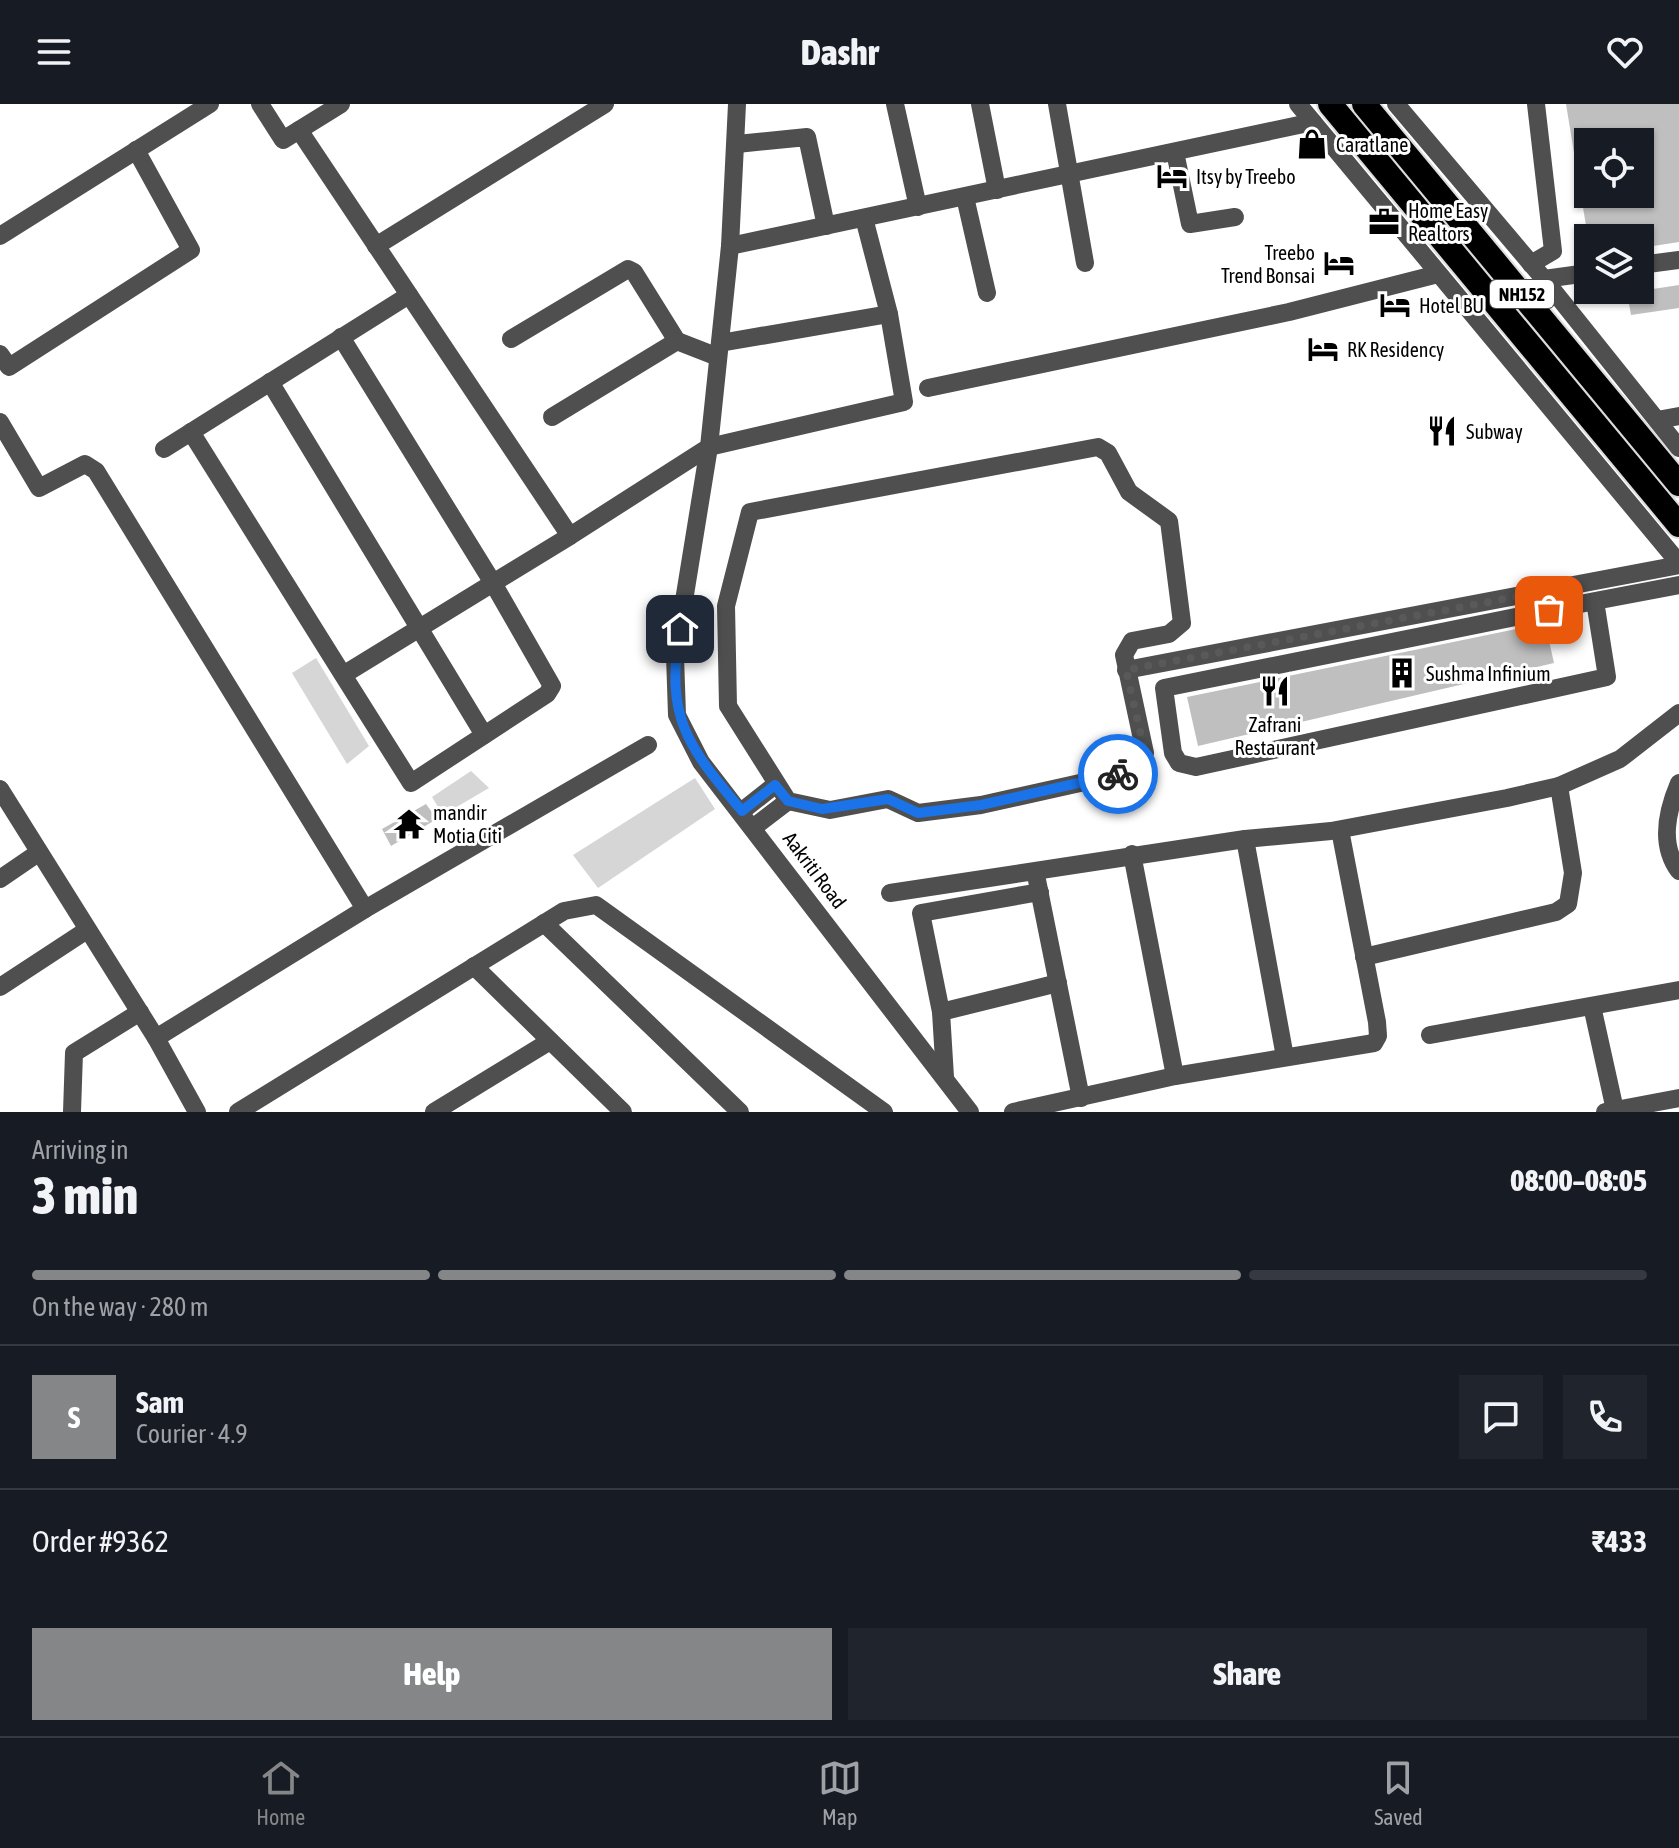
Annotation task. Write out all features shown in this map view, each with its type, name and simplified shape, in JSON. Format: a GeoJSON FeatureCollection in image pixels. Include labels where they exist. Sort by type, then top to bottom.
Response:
{"type":"FeatureCollection","features":[{"type":"Feature","properties":{"kind":"highway","name":"NH152"},"geometry":{"type":"LineString","coordinates":[[1364,104],[1679,484]]}},
{"type":"Feature","properties":{"kind":"highway","name":"NH152"},"geometry":{"type":"LineString","coordinates":[[1322,113],[1679,525]]}},
{"type":"Feature","properties":{"kind":"street"},"geometry":{"type":"LineString","coordinates":[[0,236],[210,104]]}},
{"type":"Feature","properties":{"kind":"street"},"geometry":{"type":"LineString","coordinates":[[260,104],[283,140],[341,104]]}},
{"type":"Feature","properties":{"kind":"street"},"geometry":{"type":"LineString","coordinates":[[376,246],[605,104]]}},
{"type":"Feature","properties":{"kind":"street","name":"Aakriti Road"},"geometry":{"type":"LineString","coordinates":[[737,104],[730,246],[709,447],[675,656],[677,715],[701,762],[742,811],[970,1112]]}},
{"type":"Feature","properties":{"kind":"street"},"geometry":{"type":"LineString","coordinates":[[895,104],[918,207]]}},
{"type":"Feature","properties":{"kind":"street"},"geometry":{"type":"LineString","coordinates":[[980,104],[997,190]]}},
{"type":"Feature","properties":{"kind":"street"},"geometry":{"type":"LineString","coordinates":[[1057,104],[1085,263]]}},
{"type":"Feature","properties":{"kind":"street"},"geometry":{"type":"LineString","coordinates":[[1126,670],[1679,564],[1438,274],[1322,113],[1298,104]]}},
{"type":"Feature","properties":{"kind":"street"},"geometry":{"type":"LineString","coordinates":[[1396,104],[1544,279],[1679,448]]}},
{"type":"Feature","properties":{"kind":"street"},"geometry":{"type":"LineString","coordinates":[[1531,264],[1553,251],[1536,104]]}},
{"type":"Feature","properties":{"kind":"street"},"geometry":{"type":"LineString","coordinates":[[730,246],[1175,152],[1322,113]]}},
{"type":"Feature","properties":{"kind":"street"},"geometry":{"type":"LineString","coordinates":[[299,130],[570,536]]}},
{"type":"Feature","properties":{"kind":"street"},"geometry":{"type":"LineString","coordinates":[[737,144],[807,137],[826,226]]}},
{"type":"Feature","properties":{"kind":"street"},"geometry":{"type":"LineString","coordinates":[[0,354],[9,367],[191,250],[136,150]]}},
{"type":"Feature","properties":{"kind":"street"},"geometry":{"type":"LineString","coordinates":[[1175,152],[1190,224],[1235,217]]}},
{"type":"Feature","properties":{"kind":"street"},"geometry":{"type":"LineString","coordinates":[[965,197],[987,293]]}},
{"type":"Feature","properties":{"kind":"street"},"geometry":{"type":"LineString","coordinates":[[343,675],[709,447],[904,402],[889,314],[864,218]]}},
{"type":"Feature","properties":{"kind":"street"},"geometry":{"type":"LineString","coordinates":[[1654,263],[1679,260]]}},
{"type":"Feature","properties":{"kind":"street"},"geometry":{"type":"LineString","coordinates":[[511,339],[628,269],[634,272],[677,341]]}},
{"type":"Feature","properties":{"kind":"street"},"geometry":{"type":"LineString","coordinates":[[928,388],[1289,312],[1438,274]]}},
{"type":"Feature","properties":{"kind":"street"},"geometry":{"type":"LineString","coordinates":[[1544,279],[1574,275]]}},
{"type":"Feature","properties":{"kind":"street"},"geometry":{"type":"LineString","coordinates":[[164,449],[409,295]]}},
{"type":"Feature","properties":{"kind":"street"},"geometry":{"type":"LineString","coordinates":[[552,417],[677,341],[719,350],[889,314]]}},
{"type":"Feature","properties":{"kind":"street"},"geometry":{"type":"LineString","coordinates":[[191,432],[411,783],[547,694],[552,686],[493,583],[341,337]]}},
{"type":"Feature","properties":{"kind":"street"},"geometry":{"type":"LineString","coordinates":[[270,382],[484,735]]}},
{"type":"Feature","properties":{"kind":"street"},"geometry":{"type":"LineString","coordinates":[[1657,420],[1679,416]]}},
{"type":"Feature","properties":{"kind":"street"},"geometry":{"type":"LineString","coordinates":[[0,422],[39,488],[85,464],[96,471],[365,909]]}},
{"type":"Feature","properties":{"kind":"street"},"geometry":{"type":"LineString","coordinates":[[1098,447],[1108,453],[1129,492],[1169,521],[1182,623],[1169,634],[1140,639],[1127,646],[1126,670],[1145,753],[1139,765],[1126,772],[981,805],[918,813],[888,799],[830,810],[788,801],[775,785],[728,706],[726,606],[750,512],[1098,447]]}},
{"type":"Feature","properties":{"kind":"street"},"geometry":{"type":"LineString","coordinates":[[1595,601],[1607,677],[1211,764],[1186,767],[1173,753],[1164,688],[1595,601],[1679,585]]}},
{"type":"Feature","properties":{"kind":"street"},"geometry":{"type":"LineString","coordinates":[[1521,596],[1526,615]]}},
{"type":"Feature","properties":{"kind":"street"},"geometry":{"type":"LineString","coordinates":[[890,893],[1132,854],[1340,830],[1559,786],[1620,759],[1679,713]]}},
{"type":"Feature","properties":{"kind":"street"},"geometry":{"type":"LineString","coordinates":[[156,1038],[365,909],[648,745]]}},
{"type":"Feature","properties":{"kind":"street"},"geometry":{"type":"LineString","coordinates":[[1679,783],[1667,812],[1667,822],[1672,857],[1679,871]]}},
{"type":"Feature","properties":{"kind":"street"},"geometry":{"type":"LineString","coordinates":[[742,811],[775,785]]}},
{"type":"Feature","properties":{"kind":"street"},"geometry":{"type":"LineString","coordinates":[[1364,957],[1556,912],[1568,904],[1573,873],[1559,786]]}},
{"type":"Feature","properties":{"kind":"street"},"geometry":{"type":"LineString","coordinates":[[0,789],[156,1038],[197,1112]]}},
{"type":"Feature","properties":{"kind":"street"},"geometry":{"type":"LineString","coordinates":[[754,827],[788,801]]}},
{"type":"Feature","properties":{"kind":"street"},"geometry":{"type":"LineString","coordinates":[[1013,1112],[1175,1076],[1374,1043],[1378,1036],[1377,1022],[1340,830]]}},
{"type":"Feature","properties":{"kind":"street"},"geometry":{"type":"LineString","coordinates":[[1245,839],[1285,1057]]}},
{"type":"Feature","properties":{"kind":"street"},"geometry":{"type":"LineString","coordinates":[[0,879],[38,853]]}},
{"type":"Feature","properties":{"kind":"street"},"geometry":{"type":"LineString","coordinates":[[1132,854],[1175,1076]]}},
{"type":"Feature","properties":{"kind":"street"},"geometry":{"type":"LineString","coordinates":[[1035,869],[1081,1098]]}},
{"type":"Feature","properties":{"kind":"street"},"geometry":{"type":"LineString","coordinates":[[945,1077],[941,1012],[921,913],[1040,892]]}},
{"type":"Feature","properties":{"kind":"street"},"geometry":{"type":"LineString","coordinates":[[238,1112],[564,911],[596,905],[884,1112]]}},
{"type":"Feature","properties":{"kind":"street"},"geometry":{"type":"LineString","coordinates":[[544,923],[740,1112]]}},
{"type":"Feature","properties":{"kind":"street"},"geometry":{"type":"LineString","coordinates":[[0,987],[87,930]]}},
{"type":"Feature","properties":{"kind":"street"},"geometry":{"type":"LineString","coordinates":[[474,966],[623,1112]]}},
{"type":"Feature","properties":{"kind":"street"},"geometry":{"type":"LineString","coordinates":[[941,1012],[1058,983]]}},
{"type":"Feature","properties":{"kind":"street"},"geometry":{"type":"LineString","coordinates":[[1430,1035],[1679,990]]}},
{"type":"Feature","properties":{"kind":"street"},"geometry":{"type":"LineString","coordinates":[[1592,1006],[1610,1111],[1679,1098]]}},
{"type":"Feature","properties":{"kind":"street"},"geometry":{"type":"LineString","coordinates":[[72,1112],[74,1053],[140,1012]]}},
{"type":"Feature","properties":{"kind":"street"},"geometry":{"type":"LineString","coordinates":[[434,1112],[550,1041]]}},
{"type":"Feature","properties":{"kind":"shaded area"},"geometry":{"type":"Polygon","coordinates":[[[316,658],[369,746],[347,764],[292,673],[316,658]]]}},
{"type":"Feature","properties":{"kind":"shaded area"},"geometry":{"type":"Polygon","coordinates":[[[471,771],[489,788],[443,815],[432,797],[471,771]]]}},
{"type":"Feature","properties":{"kind":"shaded area"},"geometry":{"type":"Polygon","coordinates":[[[695,778],[715,809],[598,888],[573,855],[695,778]]]}},
{"type":"Feature","properties":{"kind":"building"},"geometry":{"type":"Polygon","coordinates":[[[1566,104],[1679,104],[1679,242],[1654,246],[1654,224],[1586,224],[1583,208],[1654,208],[1654,128],[1574,128],[1574,153],[1566,104]]]}},
{"type":"Feature","properties":{"kind":"building"},"geometry":{"type":"Polygon","coordinates":[[[1679,285],[1679,308],[1631,315],[1629,304],[1654,304],[1654,289],[1679,285]]]}},
{"type":"Feature","properties":{"kind":"building","name":"Sushma Infinium"},"geometry":{"type":"Polygon","coordinates":[[[1545,623],[1554,663],[1198,746],[1187,697],[1545,623]]]}},
{"type":"Feature","properties":{"kind":"building","name":"mandir Motia Citi"},"geometry":{"type":"Polygon","coordinates":[[[426,804],[437,819],[391,846],[382,829],[426,804]]]}},
{"type":"Feature","properties":{"kind":"way so far"},"geometry":{"type":"LineString","coordinates":[[1118,774],[1139,765],[1145,753],[1126,670],[1521,596],[1526,615],[1549,610]]}},
{"type":"Feature","properties":{"kind":"place","name":"Caratlane"},"geometry":{"type":"Point","coordinates":[1312,144]}},
{"type":"Feature","properties":{"kind":"place","name":"Itsy by Treebo"},"geometry":{"type":"Point","coordinates":[1172,176]}},
{"type":"Feature","properties":{"kind":"place","name":"Home Easy Realtors"},"geometry":{"type":"Point","coordinates":[1384,222]}},
{"type":"Feature","properties":{"kind":"place","name":"Treebo Trend Bonsai"},"geometry":{"type":"Point","coordinates":[1339,263]}},
{"type":"Feature","properties":{"kind":"place","name":"Hotel BU"},"geometry":{"type":"Point","coordinates":[1395,305]}},
{"type":"Feature","properties":{"kind":"place","name":"RK Residency"},"geometry":{"type":"Point","coordinates":[1323,349]}},
{"type":"Feature","properties":{"kind":"place","name":"Subway"},"geometry":{"type":"Point","coordinates":[1442,431]}},
{"type":"Feature","properties":{"kind":"place","name":"Sushma Infinium"},"geometry":{"type":"Point","coordinates":[1402,673]}},
{"type":"Feature","properties":{"kind":"place","name":"Zafrani Restaurant"},"geometry":{"type":"Point","coordinates":[1275,691]}},
{"type":"Feature","properties":{"kind":"place","name":"mandir Motia Citi"},"geometry":{"type":"Point","coordinates":[409,824]}},
{"type":"Feature","properties":{"kind":"route"},"geometry":{"type":"LineString","coordinates":[[680,629],[675,656],[677,715],[701,762],[742,811],[775,785],[788,801],[822,809],[888,799],[918,813],[981,805],[1118,774]]}}]}
